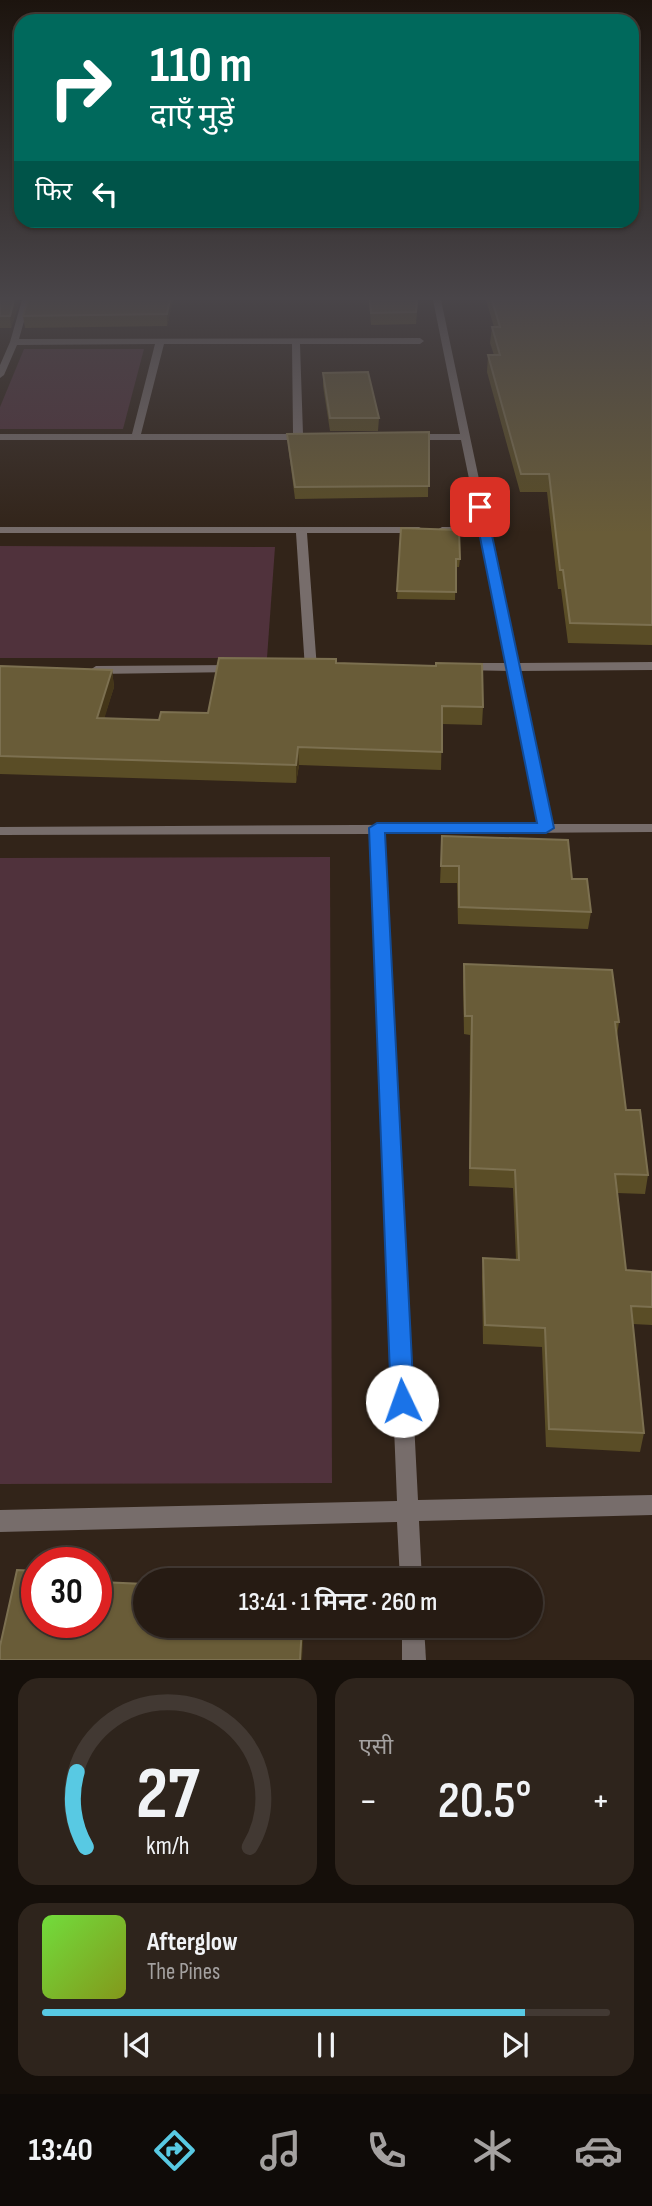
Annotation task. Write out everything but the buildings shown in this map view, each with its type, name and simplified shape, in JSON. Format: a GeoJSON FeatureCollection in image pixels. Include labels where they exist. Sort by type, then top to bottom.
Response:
{"type":"FeatureCollection","features":[{"type":"Feature","properties":{"kind":"street"},"geometry":{"type":"LineString","coordinates":[[136,437],[151,377]]}},
{"type":"Feature","properties":{"kind":"street"},"geometry":{"type":"LineString","coordinates":[[297,377],[298,437]]}},
{"type":"Feature","properties":{"kind":"street"},"geometry":{"type":"LineString","coordinates":[[454,377],[546,828]]}},
{"type":"Feature","properties":{"kind":"street"},"geometry":{"type":"LineString","coordinates":[[0,438],[312,437]]}},
{"type":"Feature","properties":{"kind":"street"},"geometry":{"type":"LineString","coordinates":[[396,437],[466,437]]}},
{"type":"Feature","properties":{"kind":"street"},"geometry":{"type":"LineString","coordinates":[[0,530],[485,530]]}},
{"type":"Feature","properties":{"kind":"street"},"geometry":{"type":"LineString","coordinates":[[301,530],[304,669],[325,668]]}},
{"type":"Feature","properties":{"kind":"street"},"geometry":{"type":"LineString","coordinates":[[450,667],[652,666]]}},
{"type":"Feature","properties":{"kind":"street"},"geometry":{"type":"LineString","coordinates":[[81,671],[243,669]]}},
{"type":"Feature","properties":{"kind":"street"},"geometry":{"type":"LineString","coordinates":[[377,828],[410,1568]]}},
{"type":"Feature","properties":{"kind":"street"},"geometry":{"type":"LineString","coordinates":[[0,831],[652,828]]}},
{"type":"Feature","properties":{"kind":"street"},"geometry":{"type":"LineString","coordinates":[[0,1521],[652,1505]]}},
{"type":"Feature","properties":{"kind":"street"},"geometry":{"type":"LineString","coordinates":[[413,1638],[414,1660]]}},
{"type":"Feature","properties":{"kind":"shaded area"},"geometry":{"type":"Polygon","coordinates":[[[12,377],[137,377],[123,429],[0,429],[0,407],[12,377]]]}},
{"type":"Feature","properties":{"kind":"shaded area"},"geometry":{"type":"Polygon","coordinates":[[[0,546],[275,547],[267,658],[0,658],[0,546]]]}},
{"type":"Feature","properties":{"kind":"shaded area"},"geometry":{"type":"Polygon","coordinates":[[[330,857],[332,1483],[0,1484],[0,858],[330,857]]]}},
{"type":"Feature","properties":{"kind":"route"},"geometry":{"type":"LineString","coordinates":[[402,1401],[377,828],[546,828],[480,507]]}}]}
